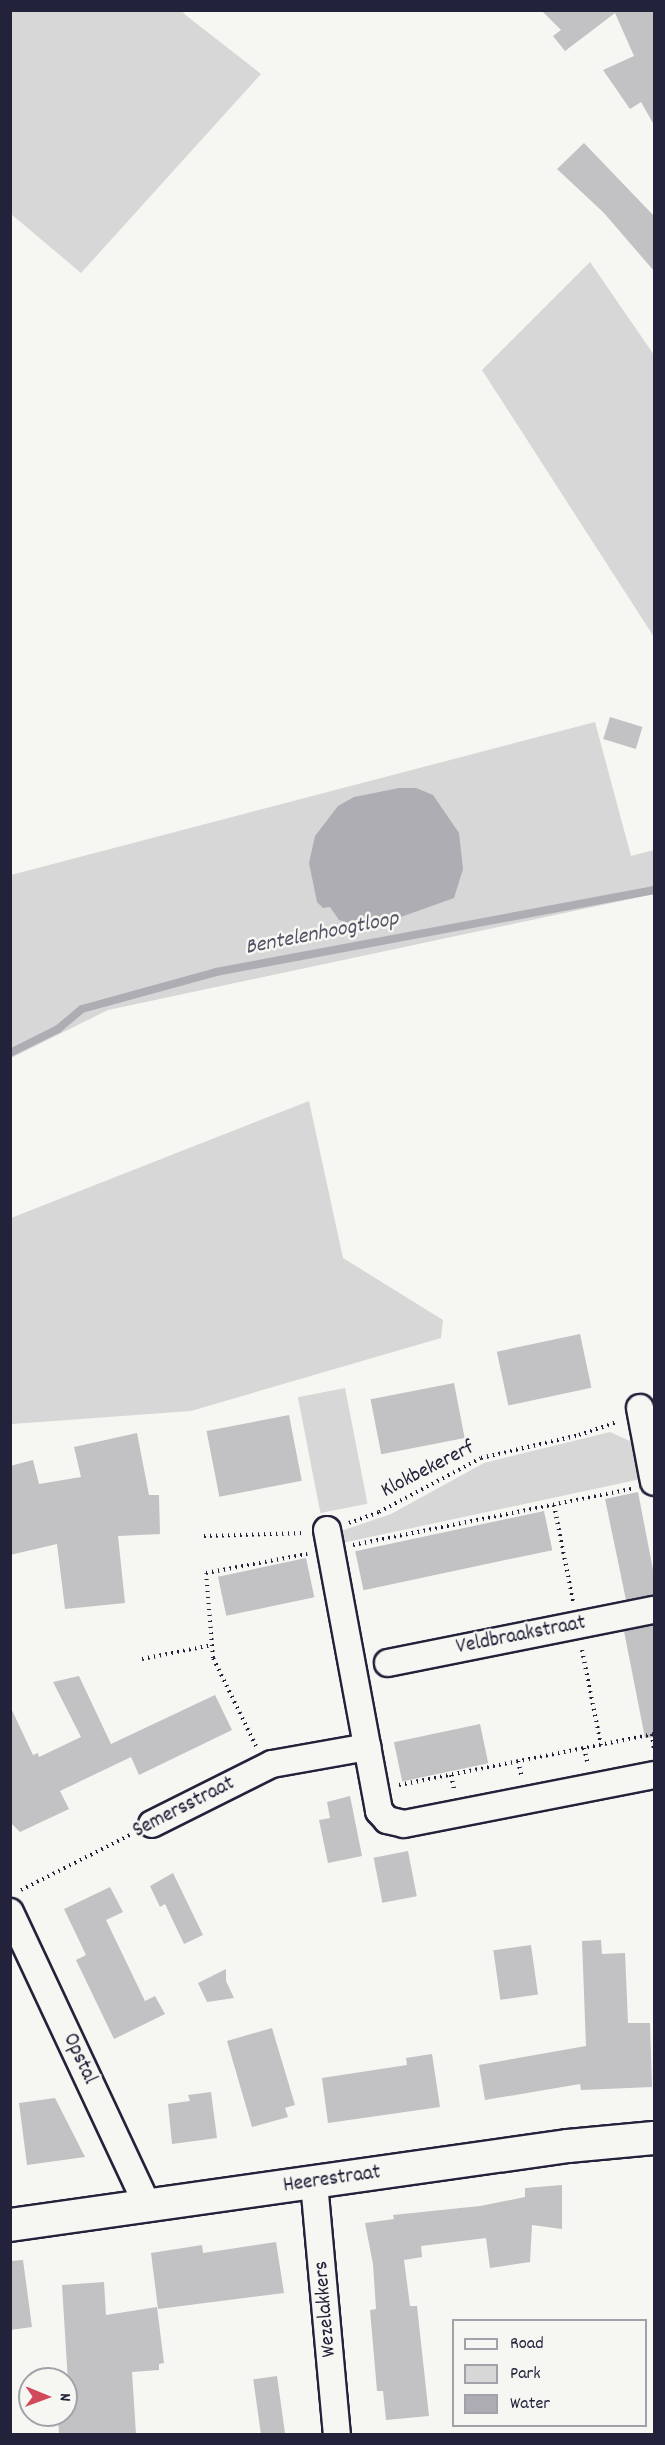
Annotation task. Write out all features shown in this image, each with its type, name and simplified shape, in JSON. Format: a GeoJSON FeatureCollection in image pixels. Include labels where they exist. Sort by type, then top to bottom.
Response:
{"type":"FeatureCollection","features":[{"type":"Feature","properties":{"kind":"street"},"geometry":{"type":"LineString","coordinates":[[640,1408],[649,1484]]}},
{"type":"Feature","properties":{"kind":"street"},"geometry":{"type":"LineString","coordinates":[[328,1540],[379,1811],[387,1820],[404,1824],[654,1775]]}},
{"type":"Feature","properties":{"kind":"street","name":"Veldbraakstraat"},"geometry":{"type":"LineString","coordinates":[[388,1663],[654,1610]]}},
{"type":"Feature","properties":{"kind":"street","name":"Semersstraat"},"geometry":{"type":"LineString","coordinates":[[152,1824],[272,1764],[367,1747]]}},
{"type":"Feature","properties":{"kind":"street","name":"Opstal"},"geometry":{"type":"LineString","coordinates":[[14,1902],[147,2205]]}},
{"type":"Feature","properties":{"kind":"street","name":"Heerestraat"},"geometry":{"type":"LineString","coordinates":[[10,2225],[568,2146],[654,2138]]}},
{"type":"Feature","properties":{"kind":"street","name":"Wezelakkers"},"geometry":{"type":"LineString","coordinates":[[314,2183],[337,2434]]}},
{"type":"Feature","properties":{"kind":"path","name":"Klokbekererf"},"geometry":{"type":"LineString","coordinates":[[204,1536],[328,1540],[481,1458],[611,1425],[640,1408]]}},
{"type":"Feature","properties":{"kind":"path"},"geometry":{"type":"LineString","coordinates":[[256,1747],[213,1658],[206,1573],[328,1540],[649,1484]]}},
{"type":"Feature","properties":{"kind":"path"},"geometry":{"type":"LineString","coordinates":[[142,1659],[212,1645]]}},
{"type":"Feature","properties":{"kind":"path"},"geometry":{"type":"LineString","coordinates":[[375,1790],[653,1734],[654,1751]]}},
{"type":"Feature","properties":{"kind":"path","name":"Semersstraat"},"geometry":{"type":"LineString","coordinates":[[14,1902],[152,1824]]}},
{"type":"Feature","properties":{"kind":"green space"},"geometry":{"type":"Polygon","coordinates":[[[10,11],[185,11],[183,13],[261,74],[81,273],[11,214],[10,11]]]}},
{"type":"Feature","properties":{"kind":"green space"},"geometry":{"type":"Polygon","coordinates":[[[590,262],[654,355],[654,637],[482,370],[590,262]]]}},
{"type":"Feature","properties":{"kind":"green space"},"geometry":{"type":"Polygon","coordinates":[[[595,722],[631,856],[654,850],[654,894],[108,1010],[11,1058],[11,875],[595,722]]]}},
{"type":"Feature","properties":{"kind":"green space"},"geometry":{"type":"Polygon","coordinates":[[[309,1101],[343,1258],[443,1320],[441,1338],[191,1411],[12,1424],[11,1218],[309,1101]]]}},
{"type":"Feature","properties":{"kind":"green space"},"geometry":{"type":"Polygon","coordinates":[[[345,1388],[368,1504],[320,1513],[298,1397],[345,1388]]]}},
{"type":"Feature","properties":{"kind":"green space"},"geometry":{"type":"Polygon","coordinates":[[[610,1432],[634,1443],[641,1479],[342,1543],[341,1531],[391,1514],[484,1463],[610,1432]]]}},
{"type":"Feature","properties":{"kind":"water"},"geometry":{"type":"Polygon","coordinates":[[[399,788],[416,788],[433,795],[459,833],[463,869],[454,898],[398,918],[361,918],[349,923],[339,920],[330,907],[323,908],[317,902],[309,863],[315,836],[338,806],[354,797],[399,788]]]}},
{"type":"Feature","properties":{"kind":"building"},"geometry":{"type":"Polygon","coordinates":[[[541,10],[654,10],[654,125],[641,102],[630,109],[603,70],[634,56],[615,13],[565,51],[553,36],[561,30],[541,10]]]}},
{"type":"Feature","properties":{"kind":"building"},"geometry":{"type":"Polygon","coordinates":[[[584,143],[654,216],[654,271],[604,213],[557,169],[584,143]]]}},
{"type":"Feature","properties":{"kind":"building"},"geometry":{"type":"Polygon","coordinates":[[[610,717],[643,727],[636,749],[603,739],[610,717]]]}},
{"type":"Feature","properties":{"kind":"building"},"geometry":{"type":"Polygon","coordinates":[[[580,1334],[591,1388],[508,1405],[497,1352],[580,1334]]]}},
{"type":"Feature","properties":{"kind":"building"},"geometry":{"type":"Polygon","coordinates":[[[454,1383],[465,1438],[381,1454],[371,1399],[454,1383]]]}},
{"type":"Feature","properties":{"kind":"building"},"geometry":{"type":"Polygon","coordinates":[[[289,1415],[302,1481],[219,1497],[207,1431],[289,1415]]]}},
{"type":"Feature","properties":{"kind":"building"},"geometry":{"type":"Polygon","coordinates":[[[137,1433],[149,1495],[159,1495],[160,1534],[118,1536],[125,1603],[65,1609],[57,1544],[10,1555],[10,1466],[33,1460],[39,1484],[81,1477],[74,1447],[137,1433]]]}},
{"type":"Feature","properties":{"kind":"building"},"geometry":{"type":"Polygon","coordinates":[[[638,1492],[654,1575],[654,1595],[626,1600],[605,1499],[638,1492]]]}},
{"type":"Feature","properties":{"kind":"building"},"geometry":{"type":"Polygon","coordinates":[[[544,1511],[552,1550],[364,1590],[355,1551],[544,1511]]]}},
{"type":"Feature","properties":{"kind":"building"},"geometry":{"type":"Polygon","coordinates":[[[306,1558],[314,1597],[226,1616],[218,1577],[306,1558]]]}},
{"type":"Feature","properties":{"kind":"building"},"geometry":{"type":"Polygon","coordinates":[[[654,1625],[654,1737],[645,1738],[624,1631],[654,1625]]]}},
{"type":"Feature","properties":{"kind":"building"},"geometry":{"type":"Polygon","coordinates":[[[79,1676],[111,1744],[215,1695],[232,1730],[139,1775],[131,1757],[60,1791],[69,1809],[20,1832],[10,1822],[10,1706],[33,1755],[38,1753],[39,1757],[81,1737],[53,1682],[79,1676]]]}},
{"type":"Feature","properties":{"kind":"building"},"geometry":{"type":"Polygon","coordinates":[[[480,1724],[488,1763],[402,1781],[394,1742],[480,1724]]]}},
{"type":"Feature","properties":{"kind":"building"},"geometry":{"type":"Polygon","coordinates":[[[350,1796],[362,1856],[328,1863],[319,1820],[330,1818],[327,1802],[350,1796]]]}},
{"type":"Feature","properties":{"kind":"building"},"geometry":{"type":"Polygon","coordinates":[[[408,1851],[417,1896],[382,1903],[374,1858],[408,1851]]]}},
{"type":"Feature","properties":{"kind":"building"},"geometry":{"type":"Polygon","coordinates":[[[173,1873],[203,1935],[184,1944],[165,1904],[160,1907],[150,1886],[173,1873]]]}},
{"type":"Feature","properties":{"kind":"building"},"geometry":{"type":"Polygon","coordinates":[[[110,1887],[123,1912],[106,1920],[145,2001],[155,1996],[165,2014],[114,2039],[76,1960],[86,1955],[64,1909],[110,1887]]]}},
{"type":"Feature","properties":{"kind":"building"},"geometry":{"type":"Polygon","coordinates":[[[601,1940],[602,1954],[625,1953],[628,2023],[650,2023],[652,2087],[581,2090],[580,2084],[485,2100],[479,2065],[586,2046],[582,1941],[601,1940]]]}},
{"type":"Feature","properties":{"kind":"building"},"geometry":{"type":"Polygon","coordinates":[[[531,1945],[538,1995],[500,2000],[493,1950],[531,1945]]]}},
{"type":"Feature","properties":{"kind":"building"},"geometry":{"type":"Polygon","coordinates":[[[226,1969],[226,1981],[234,1998],[207,2002],[198,1983],[226,1969]]]}},
{"type":"Feature","properties":{"kind":"building"},"geometry":{"type":"Polygon","coordinates":[[[272,2028],[295,2105],[285,2108],[288,2117],[252,2127],[227,2041],[272,2028]]]}},
{"type":"Feature","properties":{"kind":"building"},"geometry":{"type":"Polygon","coordinates":[[[432,2054],[440,2107],[328,2123],[322,2078],[407,2065],[406,2058],[432,2054]]]}},
{"type":"Feature","properties":{"kind":"building"},"geometry":{"type":"Polygon","coordinates":[[[211,2092],[217,2138],[172,2144],[168,2104],[190,2101],[188,2095],[211,2092]]]}},
{"type":"Feature","properties":{"kind":"building"},"geometry":{"type":"Polygon","coordinates":[[[55,2098],[85,2157],[27,2165],[19,2103],[55,2098]]]}},
{"type":"Feature","properties":{"kind":"building"},"geometry":{"type":"Polygon","coordinates":[[[562,2185],[562,2229],[532,2225],[530,2262],[490,2268],[486,2238],[421,2246],[422,2257],[404,2260],[410,2306],[417,2306],[429,2416],[386,2420],[383,2391],[377,2391],[370,2310],[376,2309],[373,2264],[365,2223],[394,2219],[393,2215],[480,2206],[525,2197],[525,2188],[562,2185]]]}},
{"type":"Feature","properties":{"kind":"building"},"geometry":{"type":"Polygon","coordinates":[[[276,2242],[284,2293],[158,2309],[151,2253],[202,2245],[203,2253],[276,2242]]]}},
{"type":"Feature","properties":{"kind":"building"},"geometry":{"type":"Polygon","coordinates":[[[23,2260],[32,2327],[10,2330],[10,2261],[23,2260]]]}},
{"type":"Feature","properties":{"kind":"building"},"geometry":{"type":"Polygon","coordinates":[[[104,2282],[106,2315],[157,2307],[164,2363],[159,2364],[159,2370],[132,2372],[136,2434],[59,2434],[59,2427],[78,2427],[78,2367],[67,2367],[62,2285],[104,2282]]]}},
{"type":"Feature","properties":{"kind":"building"},"geometry":{"type":"Polygon","coordinates":[[[277,2376],[285,2434],[261,2434],[253,2379],[277,2376]]]}},
{"type":"Feature","properties":{"kind":"waterway","name":"Bentelenhoogtloop"},"geometry":{"type":"LineString","coordinates":[[10,1053],[58,1029],[82,1009],[216,972],[654,890]]}}]}
